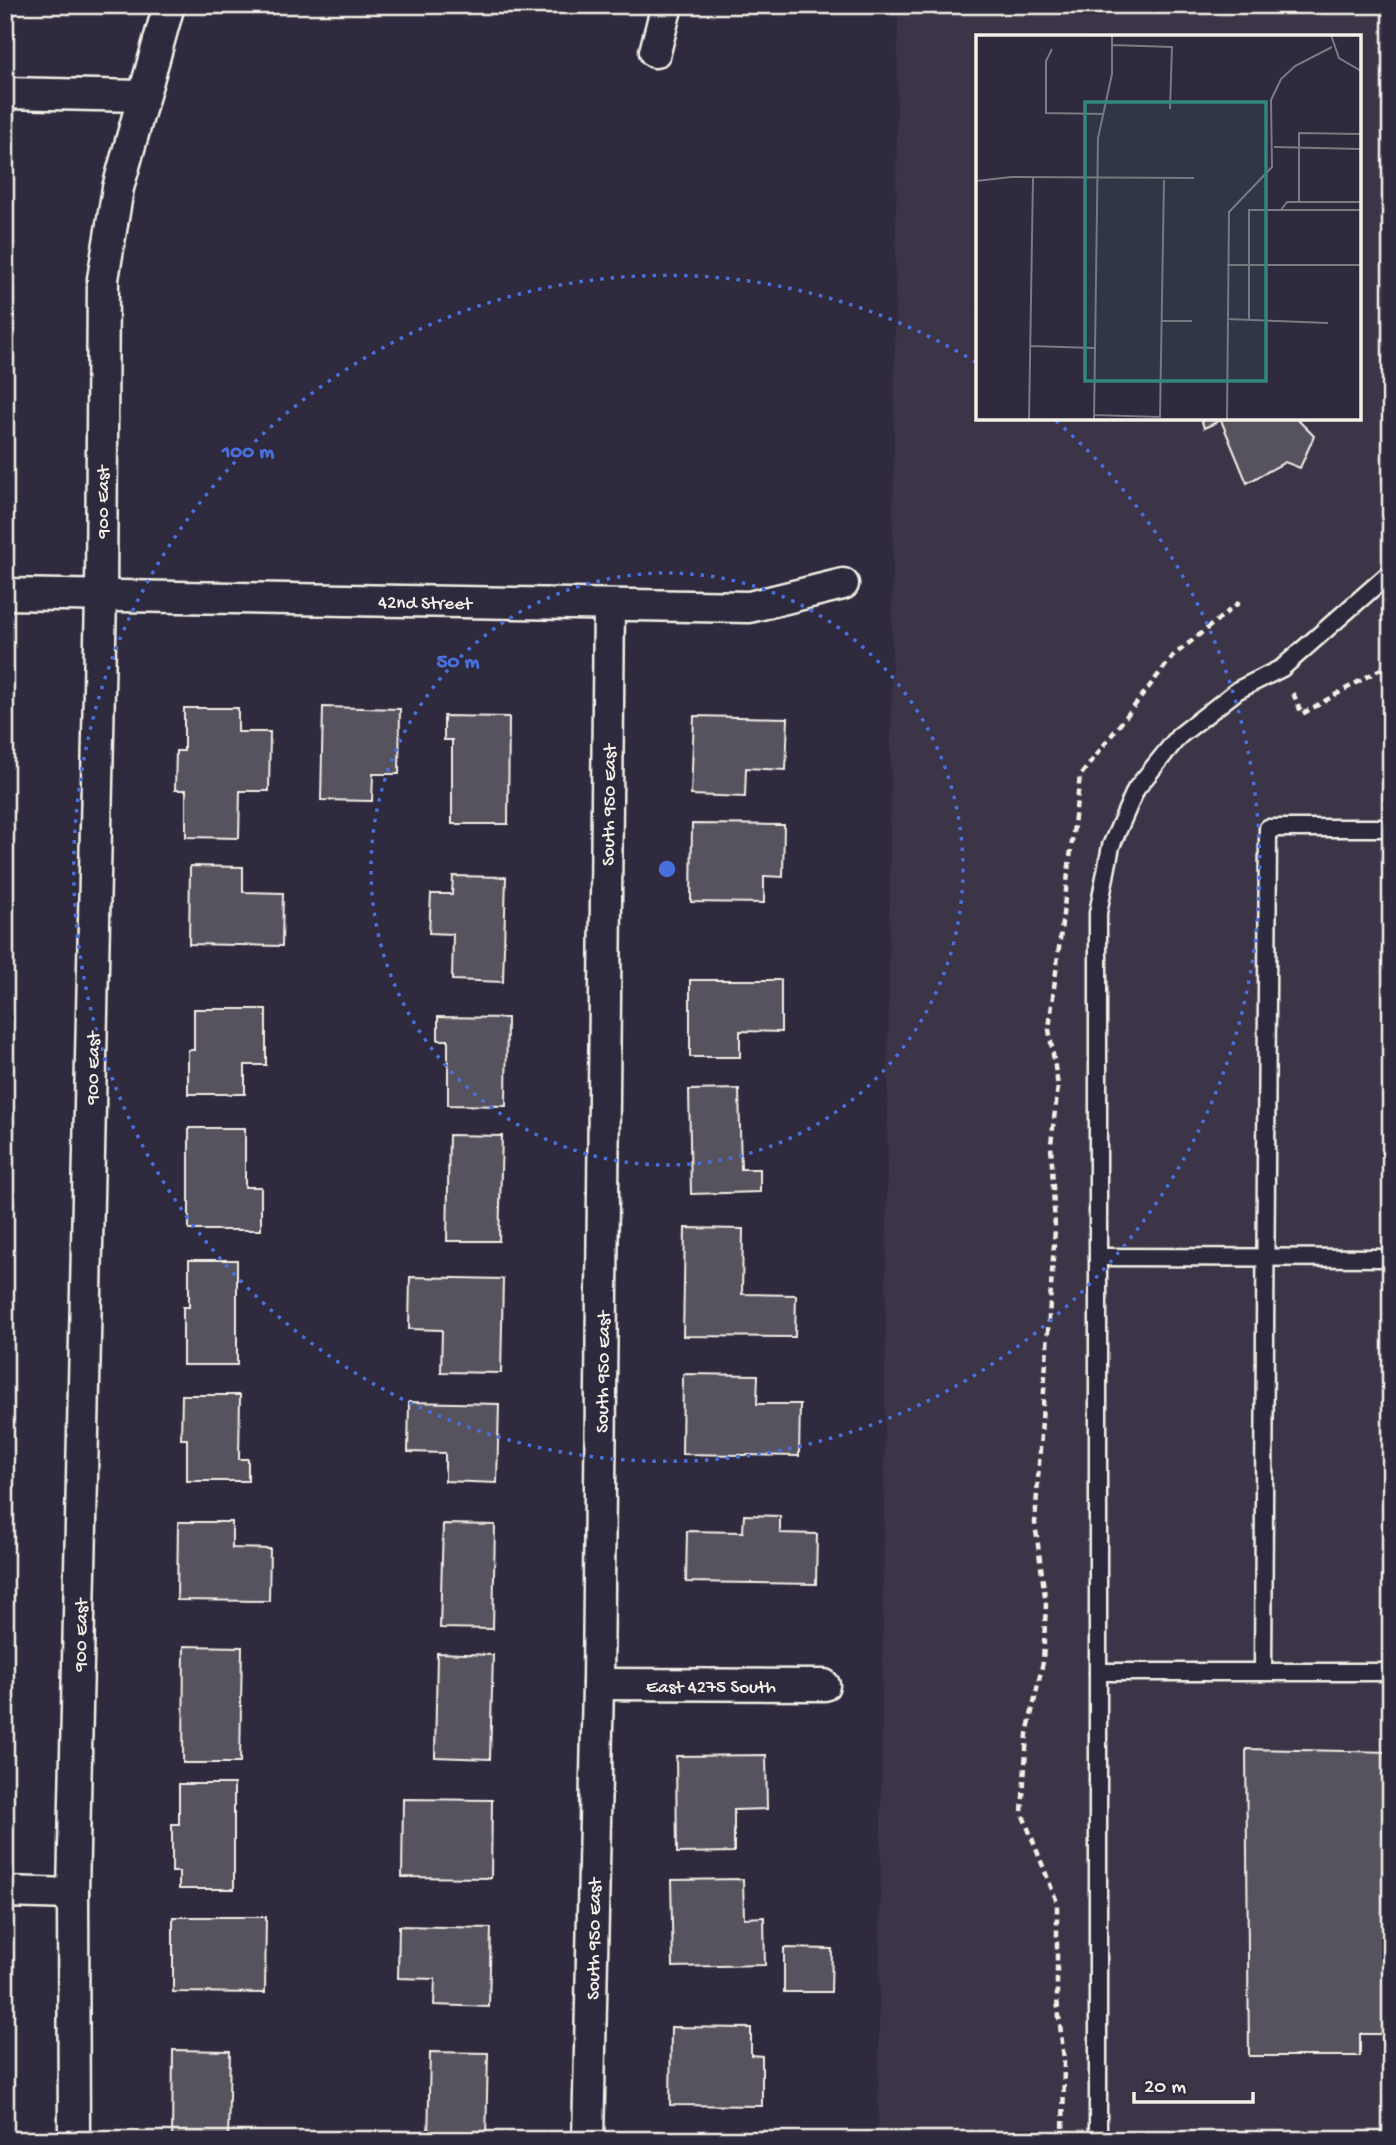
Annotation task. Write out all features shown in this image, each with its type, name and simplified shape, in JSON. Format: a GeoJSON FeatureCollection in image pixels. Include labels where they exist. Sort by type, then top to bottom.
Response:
{"type":"FeatureCollection","features":[{"type":"Feature","properties":{"kind":"street","name":"900 East"},"geometry":{"type":"LineString","coordinates":[[74,2140],[73,1894],[101,596],[103,279],[118,188],[169,5]]}},
{"type":"Feature","properties":{"kind":"street"},"geometry":{"type":"LineString","coordinates":[[655,52],[667,5]]}},
{"type":"Feature","properties":{"kind":"street"},"geometry":{"type":"LineString","coordinates":[[5,93],[142,96]]}},
{"type":"Feature","properties":{"kind":"street","name":"42nd Street"},"geometry":{"type":"LineString","coordinates":[[5,594],[749,607],[843,583]]}},
{"type":"Feature","properties":{"kind":"street","name":"South 950 East"},"geometry":{"type":"LineString","coordinates":[[588,2140],[598,1684],[610,605]]}},
{"type":"Feature","properties":{"kind":"street","name":"East 4275 South"},"geometry":{"type":"LineString","coordinates":[[598,1684],[824,1685]]}},
{"type":"Feature","properties":{"kind":"street"},"geometry":{"type":"LineString","coordinates":[[5,1892],[73,1894]]}},
{"type":"Feature","properties":{"kind":"lane"},"geometry":{"type":"LineString","coordinates":[[1098,2140],[1098,913],[1111,846],[1136,789],[1180,736],[1238,690],[1282,668],[1391,572]]}},
{"type":"Feature","properties":{"kind":"lane"},"geometry":{"type":"LineString","coordinates":[[1264,1672],[1268,828],[1391,828]]}},
{"type":"Feature","properties":{"kind":"lane"},"geometry":{"type":"LineString","coordinates":[[1098,1257],[1391,1258]]}},
{"type":"Feature","properties":{"kind":"lane"},"geometry":{"type":"LineString","coordinates":[[1098,1672],[1391,1672]]}},
{"type":"Feature","properties":{"kind":"path"},"geometry":{"type":"LineString","coordinates":[[1063,2140],[1063,2059],[1057,2000],[1057,1902],[1022,1813],[1027,1734],[1043,1662],[1046,1604],[1035,1523],[1055,1229],[1051,1144],[1058,1086],[1049,1028],[1080,776],[1173,656],[1241,601]]}},
{"type":"Feature","properties":{"kind":"path"},"geometry":{"type":"LineString","coordinates":[[1296,698],[1302,714],[1391,663]]}},
{"type":"Feature","properties":{"kind":"shaded area"},"geometry":{"type":"Polygon","coordinates":[[[898,5],[1391,5],[1391,2140],[878,2140],[898,5]]]}},
{"type":"Feature","properties":{"kind":"building"},"geometry":{"type":"Polygon","coordinates":[[[1202,420],[1221,420],[1204,428],[1202,420]]]}},
{"type":"Feature","properties":{"kind":"building"},"geometry":{"type":"Polygon","coordinates":[[[1221,420],[1298,420],[1314,436],[1300,468],[1285,462],[1247,483],[1221,420]]]}},
{"type":"Feature","properties":{"kind":"building"},"geometry":{"type":"Polygon","coordinates":[[[323,707],[400,709],[399,774],[373,774],[372,801],[321,800],[323,707]]]}},
{"type":"Feature","properties":{"kind":"building"},"geometry":{"type":"Polygon","coordinates":[[[184,708],[238,708],[238,732],[270,732],[269,791],[240,791],[239,838],[186,837],[186,790],[175,790],[176,751],[184,751],[184,708]]]}},
{"type":"Feature","properties":{"kind":"building"},"geometry":{"type":"Polygon","coordinates":[[[444,716],[509,717],[508,824],[452,824],[452,740],[444,740],[444,716]]]}},
{"type":"Feature","properties":{"kind":"building"},"geometry":{"type":"Polygon","coordinates":[[[694,716],[788,718],[786,770],[746,768],[745,797],[691,795],[694,716]]]}},
{"type":"Feature","properties":{"kind":"building"},"geometry":{"type":"Polygon","coordinates":[[[692,824],[784,825],[783,877],[764,876],[764,903],[691,902],[692,824]]]}},
{"type":"Feature","properties":{"kind":"building"},"geometry":{"type":"Polygon","coordinates":[[[190,866],[243,867],[243,892],[283,893],[282,946],[189,944],[190,866]]]}},
{"type":"Feature","properties":{"kind":"building"},"geometry":{"type":"Polygon","coordinates":[[[453,876],[506,877],[503,982],[452,980],[453,934],[429,933],[431,894],[452,894],[453,876]]]}},
{"type":"Feature","properties":{"kind":"building"},"geometry":{"type":"Polygon","coordinates":[[[690,980],[781,980],[781,1032],[740,1031],[740,1057],[690,1057],[690,980]]]}},
{"type":"Feature","properties":{"kind":"building"},"geometry":{"type":"Polygon","coordinates":[[[194,1009],[266,1009],[266,1065],[245,1065],[245,1094],[188,1094],[188,1050],[194,1050],[194,1009]]]}},
{"type":"Feature","properties":{"kind":"building"},"geometry":{"type":"Polygon","coordinates":[[[438,1017],[507,1018],[506,1106],[448,1105],[448,1040],[438,1040],[438,1017]]]}},
{"type":"Feature","properties":{"kind":"building"},"geometry":{"type":"Polygon","coordinates":[[[739,1089],[741,1169],[760,1169],[760,1192],[691,1194],[689,1090],[739,1089]]]}},
{"type":"Feature","properties":{"kind":"building"},"geometry":{"type":"Polygon","coordinates":[[[189,1128],[245,1128],[245,1187],[261,1187],[261,1230],[189,1230],[189,1128]]]}},
{"type":"Feature","properties":{"kind":"building"},"geometry":{"type":"Polygon","coordinates":[[[449,1135],[502,1136],[499,1241],[447,1241],[449,1135]]]}},
{"type":"Feature","properties":{"kind":"building"},"geometry":{"type":"Polygon","coordinates":[[[685,1228],[743,1229],[742,1294],[796,1295],[795,1337],[683,1336],[685,1228]]]}},
{"type":"Feature","properties":{"kind":"building"},"geometry":{"type":"Polygon","coordinates":[[[189,1260],[237,1260],[237,1365],[183,1365],[183,1307],[189,1307],[189,1260]]]}},
{"type":"Feature","properties":{"kind":"building"},"geometry":{"type":"Polygon","coordinates":[[[410,1277],[503,1279],[501,1373],[441,1372],[442,1330],[409,1329],[410,1277]]]}},
{"type":"Feature","properties":{"kind":"building"},"geometry":{"type":"Polygon","coordinates":[[[683,1374],[758,1375],[757,1404],[800,1404],[799,1456],[682,1454],[683,1374]]]}},
{"type":"Feature","properties":{"kind":"building"},"geometry":{"type":"Polygon","coordinates":[[[182,1395],[240,1395],[239,1459],[248,1459],[248,1481],[187,1481],[187,1439],[181,1439],[182,1395]]]}},
{"type":"Feature","properties":{"kind":"building"},"geometry":{"type":"Polygon","coordinates":[[[409,1402],[499,1404],[497,1483],[445,1481],[445,1453],[408,1452],[409,1402]]]}},
{"type":"Feature","properties":{"kind":"building"},"geometry":{"type":"Polygon","coordinates":[[[744,1515],[780,1516],[780,1533],[817,1534],[816,1584],[686,1582],[687,1531],[743,1532],[744,1515]]]}},
{"type":"Feature","properties":{"kind":"building"},"geometry":{"type":"Polygon","coordinates":[[[178,1522],[232,1522],[232,1548],[270,1549],[269,1601],[177,1600],[178,1522]]]}},
{"type":"Feature","properties":{"kind":"building"},"geometry":{"type":"Polygon","coordinates":[[[443,1524],[495,1525],[493,1629],[440,1628],[443,1524]]]}},
{"type":"Feature","properties":{"kind":"building"},"geometry":{"type":"Polygon","coordinates":[[[184,1646],[242,1647],[240,1763],[183,1763],[184,1646]]]}},
{"type":"Feature","properties":{"kind":"building"},"geometry":{"type":"Polygon","coordinates":[[[437,1653],[493,1655],[490,1759],[435,1757],[437,1653]]]}},
{"type":"Feature","properties":{"kind":"building"},"geometry":{"type":"Polygon","coordinates":[[[1246,1749],[1391,1752],[1391,2034],[1360,2034],[1360,2056],[1249,2056],[1246,1749]]]}},
{"type":"Feature","properties":{"kind":"building"},"geometry":{"type":"Polygon","coordinates":[[[766,1755],[767,1809],[734,1810],[734,1852],[677,1853],[676,1756],[766,1755]]]}},
{"type":"Feature","properties":{"kind":"building"},"geometry":{"type":"Polygon","coordinates":[[[179,1784],[234,1784],[234,1889],[179,1889],[179,1872],[172,1872],[172,1824],[179,1824],[179,1784]]]}},
{"type":"Feature","properties":{"kind":"building"},"geometry":{"type":"Polygon","coordinates":[[[403,1799],[492,1800],[491,1878],[402,1877],[403,1799]]]}},
{"type":"Feature","properties":{"kind":"building"},"geometry":{"type":"Polygon","coordinates":[[[743,1879],[744,1918],[764,1917],[765,1965],[673,1967],[671,1880],[743,1879]]]}},
{"type":"Feature","properties":{"kind":"building"},"geometry":{"type":"Polygon","coordinates":[[[173,1917],[266,1917],[265,1993],[173,1992],[173,1917]]]}},
{"type":"Feature","properties":{"kind":"building"},"geometry":{"type":"Polygon","coordinates":[[[399,1926],[491,1928],[489,2007],[434,2005],[435,1979],[398,1978],[399,1926]]]}},
{"type":"Feature","properties":{"kind":"building"},"geometry":{"type":"Polygon","coordinates":[[[784,1948],[832,1949],[831,1992],[784,1992],[784,1948]]]}},
{"type":"Feature","properties":{"kind":"building"},"geometry":{"type":"Polygon","coordinates":[[[671,2027],[751,2028],[751,2055],[762,2056],[762,2106],[670,2105],[671,2027]]]}},
{"type":"Feature","properties":{"kind":"building"},"geometry":{"type":"Polygon","coordinates":[[[173,2050],[230,2051],[228,2140],[172,2140],[173,2050]]]}},
{"type":"Feature","properties":{"kind":"building"},"geometry":{"type":"Polygon","coordinates":[[[430,2052],[488,2053],[486,2140],[428,2140],[430,2052]]]}},
{"type":"Feature","properties":{"kind":"building"},"geometry":{"type":"Polygon","coordinates":[[[675,2134],[736,2135],[736,2140],[675,2140],[675,2134]]]}}]}
